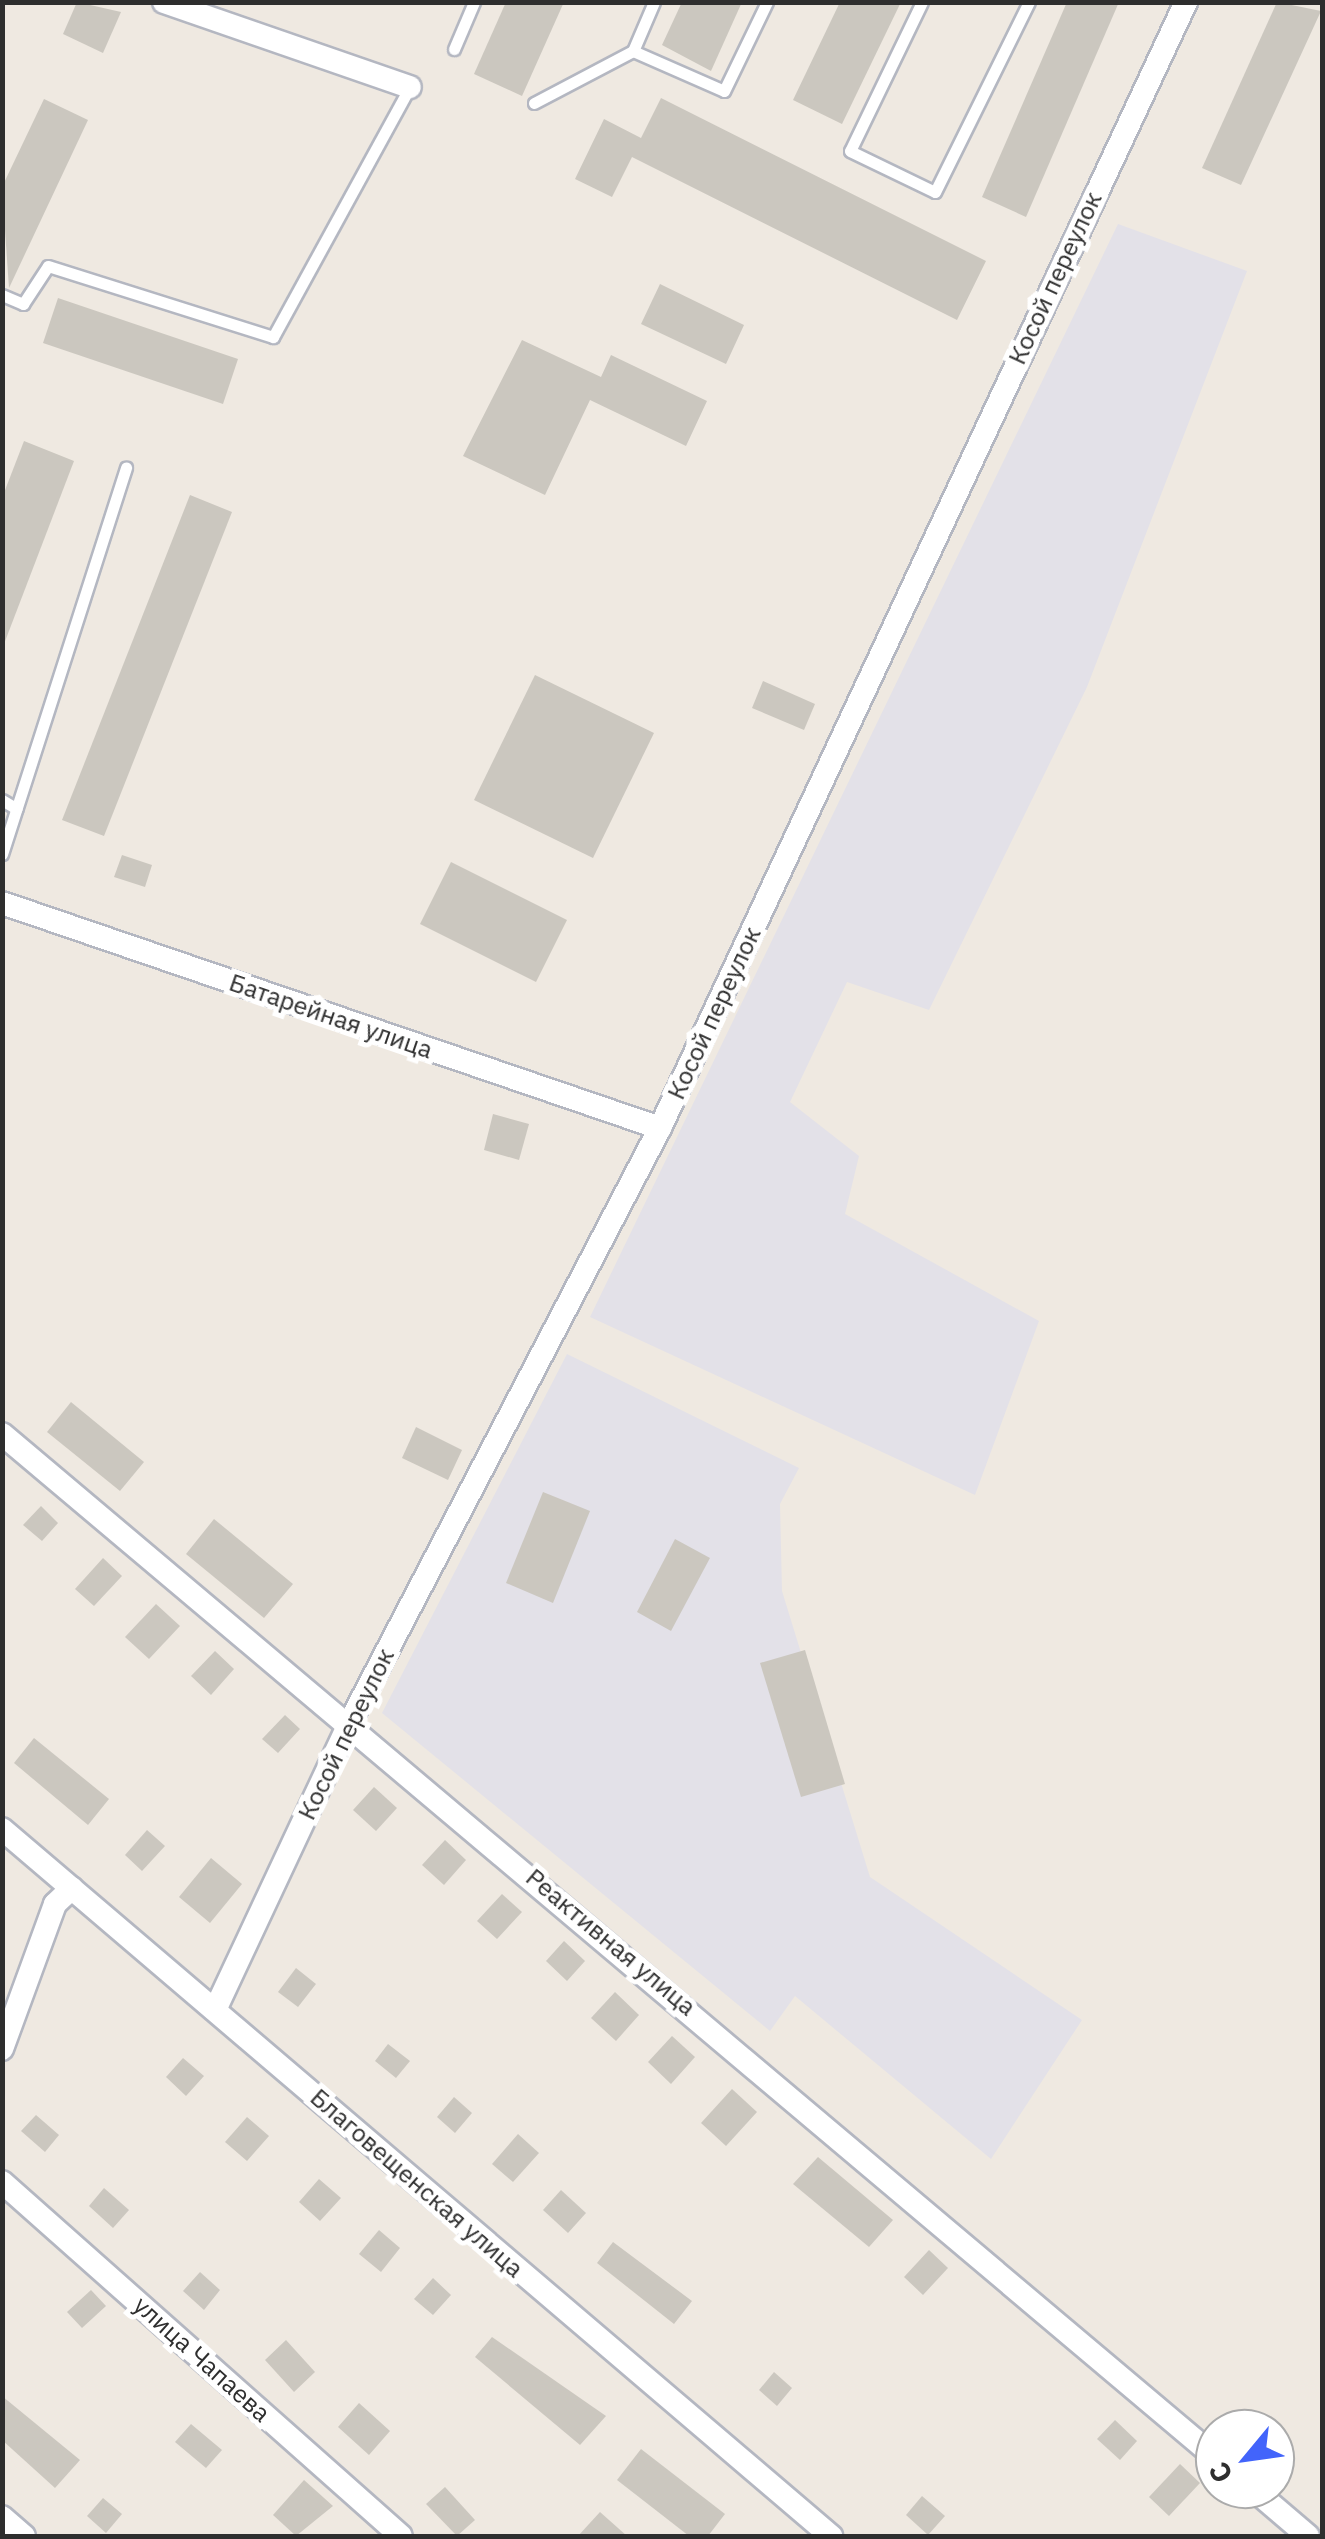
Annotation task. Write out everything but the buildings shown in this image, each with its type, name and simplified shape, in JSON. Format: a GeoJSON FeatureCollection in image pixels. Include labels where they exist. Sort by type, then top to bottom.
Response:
{"type":"FeatureCollection","features":[{"type":"Feature","properties":{"kind":"street"},"geometry":{"type":"LineString","coordinates":[[164,2],[410,88]]}},
{"type":"Feature","properties":{"kind":"street","name":"Косой переулок"},"geometry":{"type":"LineString","coordinates":[[215,2010],[351,1720],[660,1128],[1186,2]]}},
{"type":"Feature","properties":{"kind":"street","name":"Батарейная улица"},"geometry":{"type":"LineString","coordinates":[[2,903],[660,1128]]}},
{"type":"Feature","properties":{"kind":"street","name":"Реактивная улица"},"geometry":{"type":"LineString","coordinates":[[2,1434],[351,1720],[1195,2440]]}},
{"type":"Feature","properties":{"kind":"street","name":"Благовещенская улица"},"geometry":{"type":"LineString","coordinates":[[2,1829],[831,2536]]}},
{"type":"Feature","properties":{"kind":"street"},"geometry":{"type":"LineString","coordinates":[[2,2049],[56,1904],[72,1888]]}},
{"type":"Feature","properties":{"kind":"street","name":"улица Чапаева"},"geometry":{"type":"LineString","coordinates":[[2,2182],[401,2536]]}},
{"type":"Feature","properties":{"kind":"street"},"geometry":{"type":"LineString","coordinates":[[1276,2509],[1308,2536]]}},
{"type":"Feature","properties":{"kind":"street"},"geometry":{"type":"LineString","coordinates":[[2,2516],[24,2536]]}},
{"type":"Feature","properties":{"kind":"lane"},"geometry":{"type":"LineString","coordinates":[[454,49],[474,2]]}},
{"type":"Feature","properties":{"kind":"lane"},"geometry":{"type":"LineString","coordinates":[[534,104],[633,51],[654,2]]}},
{"type":"Feature","properties":{"kind":"lane"},"geometry":{"type":"LineString","coordinates":[[633,51],[724,90],[767,2]]}},
{"type":"Feature","properties":{"kind":"lane"},"geometry":{"type":"LineString","coordinates":[[922,2],[850,151],[934,192],[1029,2]]}},
{"type":"Feature","properties":{"kind":"lane"},"geometry":{"type":"LineString","coordinates":[[2,296],[23,304],[48,266],[273,337],[410,88]]}},
{"type":"Feature","properties":{"kind":"lane"},"geometry":{"type":"LineString","coordinates":[[2,854],[126,467]]}},
{"type":"Feature","properties":{"kind":"lane"},"geometry":{"type":"LineString","coordinates":[[2,800],[17,809]]}},
{"type":"Feature","properties":{"kind":"shaded area"},"geometry":{"type":"Polygon","coordinates":[[[1118,224],[1247,271],[1087,687],[929,1010],[847,982],[790,1102],[859,1156],[845,1214],[1039,1321],[975,1495],[590,1317],[1118,224]]]}},
{"type":"Feature","properties":{"kind":"shaded area"},"geometry":{"type":"Polygon","coordinates":[[[567,1354],[799,1468],[780,1504],[782,1591],[870,1877],[1082,2020],[991,2159],[795,1996],[770,2031],[382,1713],[567,1354]]]}}]}
